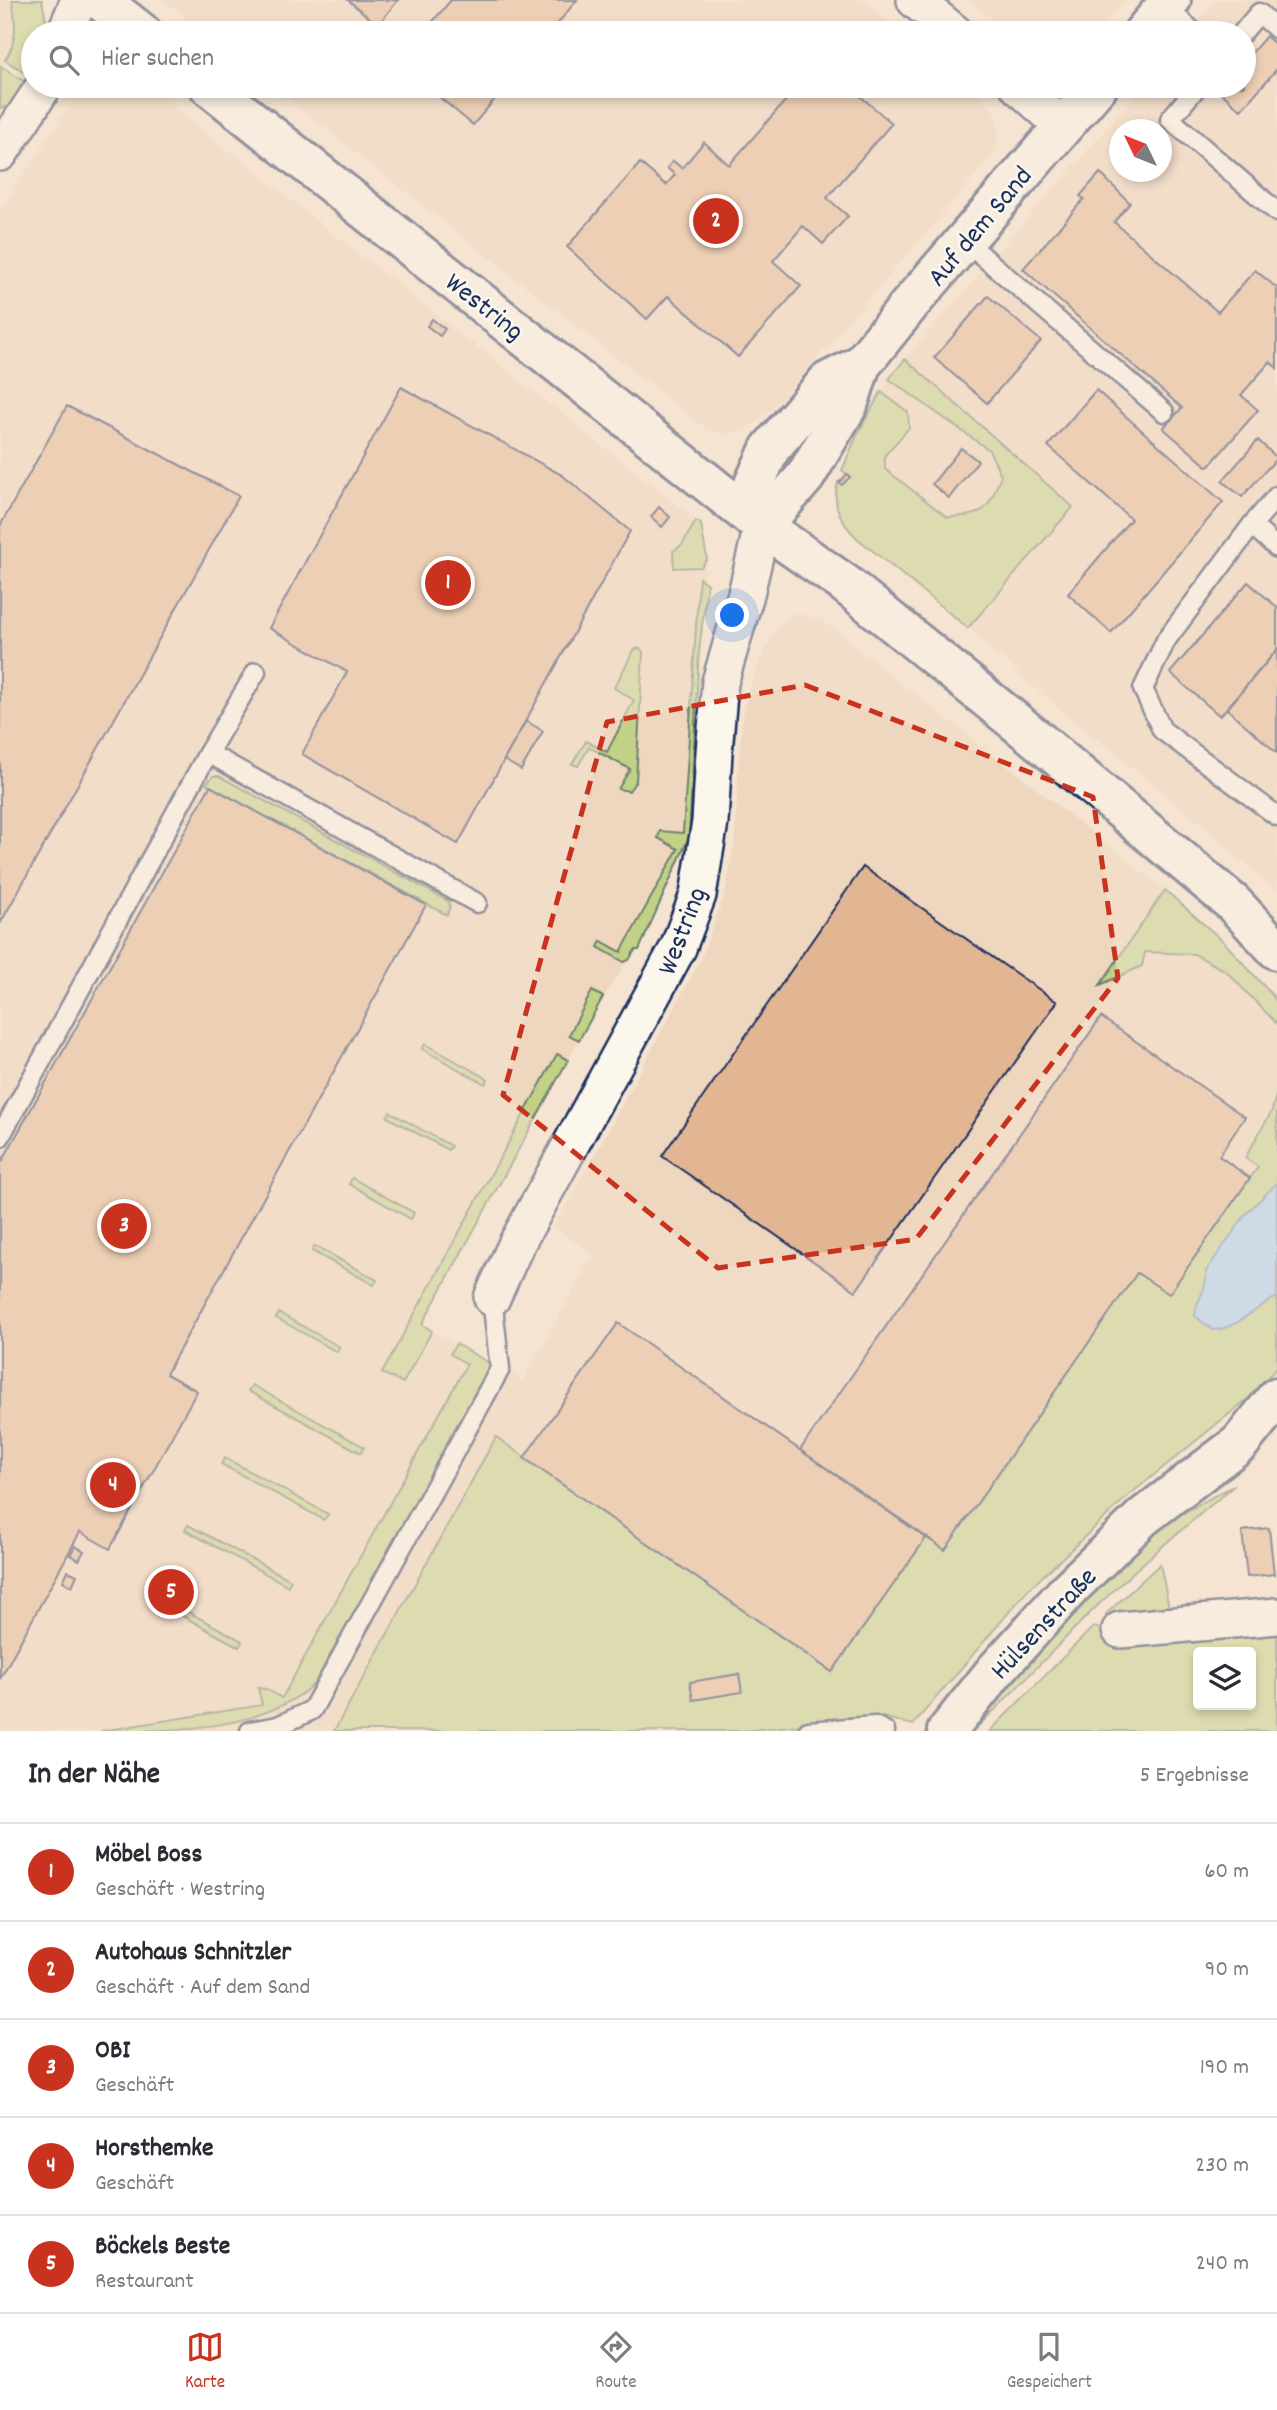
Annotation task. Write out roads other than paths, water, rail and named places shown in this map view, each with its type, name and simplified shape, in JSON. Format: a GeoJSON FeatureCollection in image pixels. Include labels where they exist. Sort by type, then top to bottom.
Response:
{"type":"FeatureCollection","features":[{"type":"Feature","properties":{"kind":"main road"},"geometry":{"type":"LineString","coordinates":[[100,0],[127,21]]}},
{"type":"Feature","properties":{"kind":"main road","name":"Westring"},"geometry":{"type":"LineString","coordinates":[[224,98],[762,526],[844,583],[1233,903],[1277,950]]}},
{"type":"Feature","properties":{"kind":"main road","name":"Auf dem Sand"},"geometry":{"type":"LineString","coordinates":[[762,526],[754,484],[770,449],[827,382],[861,365],[1088,98]]}},
{"type":"Feature","properties":{"kind":"main road","name":"Hülsenstraße"},"geometry":{"type":"LineString","coordinates":[[947,1731],[995,1671],[1071,1587],[1143,1517],[1265,1434],[1277,1397]]}},
{"type":"Feature","properties":{"kind":"street"},"geometry":{"type":"LineString","coordinates":[[70,21],[79,0]]}},
{"type":"Feature","properties":{"kind":"street"},"geometry":{"type":"LineString","coordinates":[[915,0],[940,21]]}},
{"type":"Feature","properties":{"kind":"street"},"geometry":{"type":"LineString","coordinates":[[0,153],[36,98]]}},
{"type":"Feature","properties":{"kind":"street"},"geometry":{"type":"LineString","coordinates":[[1032,98],[1063,126]]}},
{"type":"Feature","properties":{"kind":"street","name":"Westring"},"geometry":{"type":"LineString","coordinates":[[492,1298],[526,1226],[671,961],[698,895],[710,822],[720,682],[762,526]]}},
{"type":"Feature","properties":{"kind":"street"},"geometry":{"type":"LineString","coordinates":[[1120,1630],[1277,1616]]}},
{"type":"Feature","properties":{"kind":"lane"},"geometry":{"type":"LineString","coordinates":[[1252,21],[1259,13],[1277,29]]}},
{"type":"Feature","properties":{"kind":"lane"},"geometry":{"type":"LineString","coordinates":[[1188,98],[1170,119],[1277,212]]}},
{"type":"Feature","properties":{"kind":"lane"},"geometry":{"type":"LineString","coordinates":[[965,241],[1164,412]]}},
{"type":"Feature","properties":{"kind":"lane"},"geometry":{"type":"LineString","coordinates":[[1277,496],[1166,640],[1143,689],[1162,730],[1277,816]]}},
{"type":"Feature","properties":{"kind":"lane"},"geometry":{"type":"LineString","coordinates":[[1252,525],[1277,548]]}},
{"type":"Feature","properties":{"kind":"lane"},"geometry":{"type":"LineString","coordinates":[[0,1138],[208,752],[256,672]]}},
{"type":"Feature","properties":{"kind":"lane"},"geometry":{"type":"LineString","coordinates":[[208,752],[477,903]]}},
{"type":"Feature","properties":{"kind":"lane"},"geometry":{"type":"LineString","coordinates":[[250,1731],[278,1726],[312,1710],[500,1369],[492,1298]]}},
{"type":"Feature","properties":{"kind":"lane"},"geometry":{"type":"LineString","coordinates":[[808,1731],[874,1726],[885,1731]]}},
{"type":"Feature","properties":{"kind":"water"},"geometry":{"type":"Polygon","coordinates":[[[1277,1183],[1277,1297],[1238,1322],[1213,1330],[1195,1316],[1205,1284],[1206,1271],[1246,1214],[1277,1183]]]}},
{"type":"Feature","properties":{"kind":"place","name":"Autohaus Schnitzler"},"geometry":{"type":"Point","coordinates":[716,221]}},
{"type":"Feature","properties":{"kind":"place","name":"Möbel Boss"},"geometry":{"type":"Point","coordinates":[448,583]}},
{"type":"Feature","properties":{"kind":"place","name":"OBI"},"geometry":{"type":"Point","coordinates":[124,1226]}},
{"type":"Feature","properties":{"kind":"place","name":"Horsthemke"},"geometry":{"type":"Point","coordinates":[113,1485]}},
{"type":"Feature","properties":{"kind":"place","name":"Böckels Beste"},"geometry":{"type":"Point","coordinates":[171,1592]}}]}
